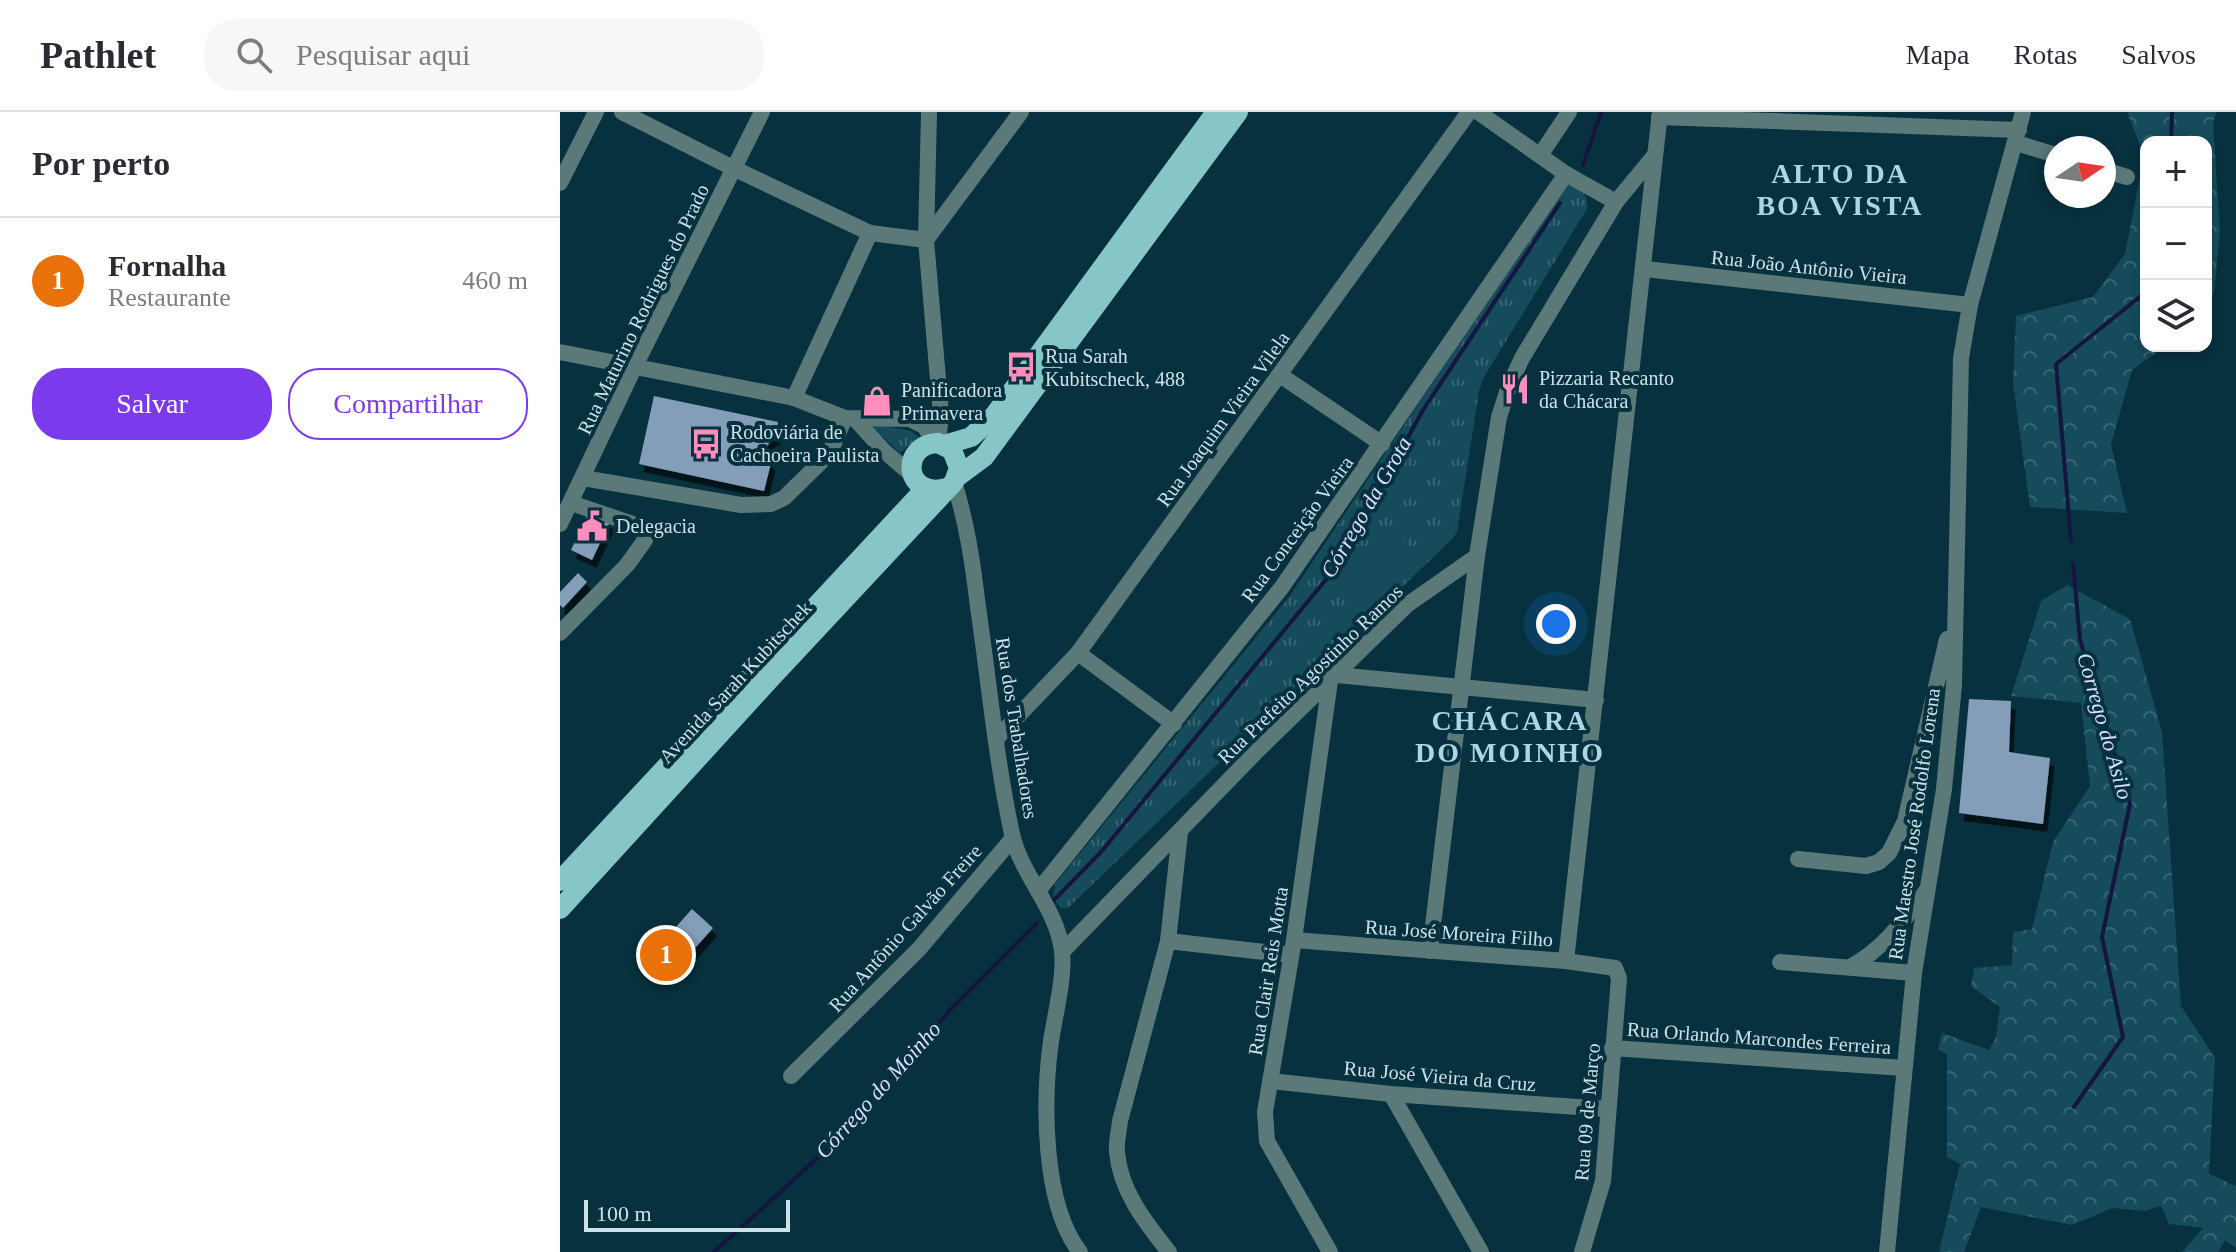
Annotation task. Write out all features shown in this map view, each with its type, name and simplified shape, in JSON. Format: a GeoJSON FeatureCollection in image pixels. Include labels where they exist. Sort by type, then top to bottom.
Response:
{"type":"FeatureCollection","features":[{"type":"Feature","properties":{"kind":"main road"},"geometry":{"type":"LineString","coordinates":[[938,444],[957,458],[953,482],[936,491],[918,482],[911,465],[915,455],[922,447],[971,437],[994,416],[1216,112]]}},
{"type":"Feature","properties":{"kind":"main road","name":"Avenida Sarah Kubitschek"},"geometry":{"type":"LineString","coordinates":[[560,881],[685,759],[869,561],[984,457],[1238,112]]}},
{"type":"Feature","properties":{"kind":"main road","name":"Avenida Sarah Kubitschek"},"geometry":{"type":"LineString","coordinates":[[869,561],[918,482]]}},
{"type":"Feature","properties":{"kind":"main road","name":"Avenida Sarah Kubitschek"},"geometry":{"type":"LineString","coordinates":[[560,909],[631,833],[685,759]]}},
{"type":"Feature","properties":{"kind":"street"},"geometry":{"type":"LineString","coordinates":[[560,183],[596,112]]}},
{"type":"Feature","properties":{"kind":"street"},"geometry":{"type":"LineString","coordinates":[[622,112],[870,233],[926,240]]}},
{"type":"Feature","properties":{"kind":"street","name":"Rua Maturino Rodrigues do Prado"},"geometry":{"type":"LineString","coordinates":[[560,524],[762,112]]}},
{"type":"Feature","properties":{"kind":"street"},"geometry":{"type":"LineString","coordinates":[[929,112],[926,240],[941,414],[938,444]]}},
{"type":"Feature","properties":{"kind":"street"},"geometry":{"type":"LineString","coordinates":[[926,240],[1021,112]]}},
{"type":"Feature","properties":{"kind":"street","name":"Rua Joaquim Vieira Vilela"},"geometry":{"type":"LineString","coordinates":[[997,738],[1078,653],[1469,112]]}},
{"type":"Feature","properties":{"kind":"street"},"geometry":{"type":"LineString","coordinates":[[1478,112],[1566,174],[1616,202]]}},
{"type":"Feature","properties":{"kind":"street"},"geometry":{"type":"LineString","coordinates":[[1541,154],[1569,112]]}},
{"type":"Feature","properties":{"kind":"street","name":"Rua Maestro José Rodolfo Lorena"},"geometry":{"type":"LineString","coordinates":[[1887,1252],[1914,973],[1954,685],[1961,358],[1970,305],[2023,112]]}},
{"type":"Feature","properties":{"kind":"street"},"geometry":{"type":"LineString","coordinates":[[1566,961],[1660,114],[1746,116],[2018,136],[2044,149]]}},
{"type":"Feature","properties":{"kind":"street"},"geometry":{"type":"LineString","coordinates":[[1430,951],[1477,556],[1499,417],[1522,358],[1616,202],[1654,156]]}},
{"type":"Feature","properties":{"kind":"street","name":"Rua Conceição Vieira"},"geometry":{"type":"LineString","coordinates":[[1038,891],[1282,587],[1566,174]]}},
{"type":"Feature","properties":{"kind":"street"},"geometry":{"type":"LineString","coordinates":[[2116,174],[2127,177]]}},
{"type":"Feature","properties":{"kind":"street"},"geometry":{"type":"LineString","coordinates":[[794,398],[870,233]]}},
{"type":"Feature","properties":{"kind":"street","name":"Rua João Antônio Vieira"},"geometry":{"type":"LineString","coordinates":[[1645,269],[1970,305]]}},
{"type":"Feature","properties":{"kind":"street"},"geometry":{"type":"LineString","coordinates":[[560,352],[794,398],[850,418],[910,419],[924,426],[938,444]]}},
{"type":"Feature","properties":{"kind":"street"},"geometry":{"type":"LineString","coordinates":[[1280,375],[1382,444]]}},
{"type":"Feature","properties":{"kind":"street"},"geometry":{"type":"LineString","coordinates":[[583,478],[741,505],[771,504],[784,498],[829,454],[850,418]]}},
{"type":"Feature","properties":{"kind":"street"},"geometry":{"type":"LineString","coordinates":[[850,418],[918,482]]}},
{"type":"Feature","properties":{"kind":"street","name":"Rua dos Trabalhadores"},"geometry":{"type":"LineString","coordinates":[[953,482],[962,507],[972,562],[1013,838],[1054,921],[1063,951],[1047,1070],[1047,1104],[1056,1202],[1062,1223],[1080,1252]]}},
{"type":"Feature","properties":{"kind":"street"},"geometry":{"type":"LineString","coordinates":[[560,633],[627,565],[645,540],[644,531],[639,526],[571,503]]}},
{"type":"Feature","properties":{"kind":"street","name":"Rua Prefeito Agostinho Ramos"},"geometry":{"type":"LineString","coordinates":[[1063,951],[1247,761],[1407,605],[1477,556]]}},
{"type":"Feature","properties":{"kind":"street"},"geometry":{"type":"LineString","coordinates":[[1798,859],[1866,866],[1879,862],[1889,853],[1905,821],[1954,610]]}},
{"type":"Feature","properties":{"kind":"street"},"geometry":{"type":"LineString","coordinates":[[1078,653],[1174,724]]}},
{"type":"Feature","properties":{"kind":"street"},"geometry":{"type":"LineString","coordinates":[[1333,678],[1461,685],[1596,700]]}},
{"type":"Feature","properties":{"kind":"street","name":"Rua Clair Reis Motta"},"geometry":{"type":"LineString","coordinates":[[1330,1252],[1267,1141],[1265,1112],[1333,678]]}},
{"type":"Feature","properties":{"kind":"street"},"geometry":{"type":"LineString","coordinates":[[1169,1252],[1145,1221],[1127,1189],[1116,1150],[1120,1121],[1168,941],[1180,832]]}},
{"type":"Feature","properties":{"kind":"street","name":"Rua Antônio Galvão Freire"},"geometry":{"type":"LineString","coordinates":[[791,1076],[919,949],[1013,838]]}},
{"type":"Feature","properties":{"kind":"street"},"geometry":{"type":"LineString","coordinates":[[1848,968],[1869,957],[1887,941],[1927,890]]}},
{"type":"Feature","properties":{"kind":"street","name":"Rua José Moreira Filho"},"geometry":{"type":"LineString","coordinates":[[1168,941],[1430,951],[1611,966],[1618,972]]}},
{"type":"Feature","properties":{"kind":"street"},"geometry":{"type":"LineString","coordinates":[[1780,962],[1914,973]]}},
{"type":"Feature","properties":{"kind":"street","name":"Rua 09 de Março"},"geometry":{"type":"LineString","coordinates":[[1582,1252],[1603,1181],[1618,972]]}},
{"type":"Feature","properties":{"kind":"street","name":"Rua Orlando Marcondes Ferreira"},"geometry":{"type":"LineString","coordinates":[[1612,1048],[1904,1068]]}},
{"type":"Feature","properties":{"kind":"street","name":"Rua José Vieira da Cruz"},"geometry":{"type":"LineString","coordinates":[[1270,1081],[1391,1094],[1607,1109]]}},
{"type":"Feature","properties":{"kind":"street"},"geometry":{"type":"LineString","coordinates":[[1391,1094],[1481,1252]]}},
{"type":"Feature","properties":{"kind":"green space"},"geometry":{"type":"Polygon","coordinates":[[[2127,112],[2217,112],[2213,122],[2220,231],[2212,296],[2212,136],[2140,136],[2140,146],[2127,112]]]}},
{"type":"Feature","properties":{"kind":"green space"},"geometry":{"type":"Polygon","coordinates":[[[2140,177],[2140,352],[2158,352],[2132,370],[2111,444],[2127,513],[2030,507],[2013,383],[2016,316],[2093,297],[2125,254],[2140,177]]]}},
{"type":"Feature","properties":{"kind":"green space"},"geometry":{"type":"Polygon","coordinates":[[[1565,185],[1582,191],[1587,199],[1587,209],[1484,377],[1479,391],[1457,532],[1068,908],[1061,908],[1053,899],[1055,884],[1289,597],[1565,185]]]}},
{"type":"Feature","properties":{"kind":"green space"},"geometry":{"type":"Polygon","coordinates":[[[868,423],[911,431],[919,437],[900,453],[868,423]]]}},
{"type":"Feature","properties":{"kind":"green space"},"geometry":{"type":"Polygon","coordinates":[[[1392,528],[1418,556],[1366,607],[1339,578],[1392,528]]]}},
{"type":"Feature","properties":{"kind":"green space"},"geometry":{"type":"Polygon","coordinates":[[[2067,585],[2130,619],[2162,732],[2181,1006],[2215,1058],[2209,1174],[2236,1186],[2236,1248],[2225,1240],[2218,1252],[2182,1252],[2203,1228],[2169,1224],[2161,1206],[2145,1211],[2112,1208],[2072,1225],[1981,1207],[1964,1252],[1939,1252],[1960,1164],[1947,1157],[1947,1054],[1938,1050],[1942,1033],[1989,1050],[1996,1037],[2000,1007],[1971,986],[1974,968],[2012,965],[2013,932],[2032,929],[2053,842],[2090,786],[2081,703],[2011,696],[2041,601],[2067,585]]]}},
{"type":"Feature","properties":{"kind":"building","name":"Rodoviária de Cachoeira Paulista"},"geometry":{"type":"Polygon","coordinates":[[[654,396],[778,422],[776,436],[767,448],[767,458],[771,463],[764,491],[639,464],[654,396]]]}},
{"type":"Feature","properties":{"kind":"building"},"geometry":{"type":"Polygon","coordinates":[[[589,512],[610,522],[592,560],[571,550],[589,512]]]}},
{"type":"Feature","properties":{"kind":"building"},"geometry":{"type":"Polygon","coordinates":[[[578,573],[587,582],[563,608],[560,592],[578,573]]]}},
{"type":"Feature","properties":{"kind":"building"},"geometry":{"type":"Polygon","coordinates":[[[1969,699],[2011,701],[2009,752],[2050,758],[2043,824],[1959,813],[1969,699]]]}},
{"type":"Feature","properties":{"kind":"building"},"geometry":{"type":"Polygon","coordinates":[[[692,909],[713,928],[669,977],[649,957],[692,909]]]}},
{"type":"Feature","properties":{"kind":"waterway"},"geometry":{"type":"LineString","coordinates":[[1583,165],[1601,112]]}},
{"type":"Feature","properties":{"kind":"waterway"},"geometry":{"type":"LineString","coordinates":[[2171,136],[2172,112]]}},
{"type":"Feature","properties":{"kind":"waterway","name":"Córrego da Grota"},"geometry":{"type":"LineString","coordinates":[[1053,901],[1101,852],[1338,565],[1423,410],[1560,203]]}},
{"type":"Feature","properties":{"kind":"waterway"},"geometry":{"type":"LineString","coordinates":[[2071,541],[2056,364],[2140,297]]}},
{"type":"Feature","properties":{"kind":"waterway","name":"Corrego do Asilo"},"geometry":{"type":"LineString","coordinates":[[2073,564],[2080,640],[2130,804],[2102,937],[2123,1037],[2074,1107]]}},
{"type":"Feature","properties":{"kind":"waterway","name":"Córrego do Moinho"},"geometry":{"type":"LineString","coordinates":[[714,1252],[832,1145],[953,1007],[1037,923]]}},
{"type":"Feature","properties":{"kind":"place","name":"Rua Sarah Kubitscheck, 488"},"geometry":{"type":"Point","coordinates":[1021,367]}},
{"type":"Feature","properties":{"kind":"place","name":"Pizzaria Recanto da Chácara"},"geometry":{"type":"Point","coordinates":[1515,389]}},
{"type":"Feature","properties":{"kind":"place","name":"Panificadora Primavera"},"geometry":{"type":"Point","coordinates":[877,401]}},
{"type":"Feature","properties":{"kind":"place","name":"Rodoviária de Cachoeira Paulista"},"geometry":{"type":"Point","coordinates":[706,444]}},
{"type":"Feature","properties":{"kind":"place","name":"Delegacia"},"geometry":{"type":"Point","coordinates":[592,526]}},
{"type":"Feature","properties":{"kind":"place","name":"Fornalha"},"geometry":{"type":"Point","coordinates":[666,955]}},
{"type":"Feature","properties":{"kind":"district","name":"ALTO DA BOA VISTA"},"geometry":{"type":"Point","coordinates":[1840,189]}},
{"type":"Feature","properties":{"kind":"district","name":"CHÁCARA DO MOINHO"},"geometry":{"type":"Point","coordinates":[1510,736]}}]}
